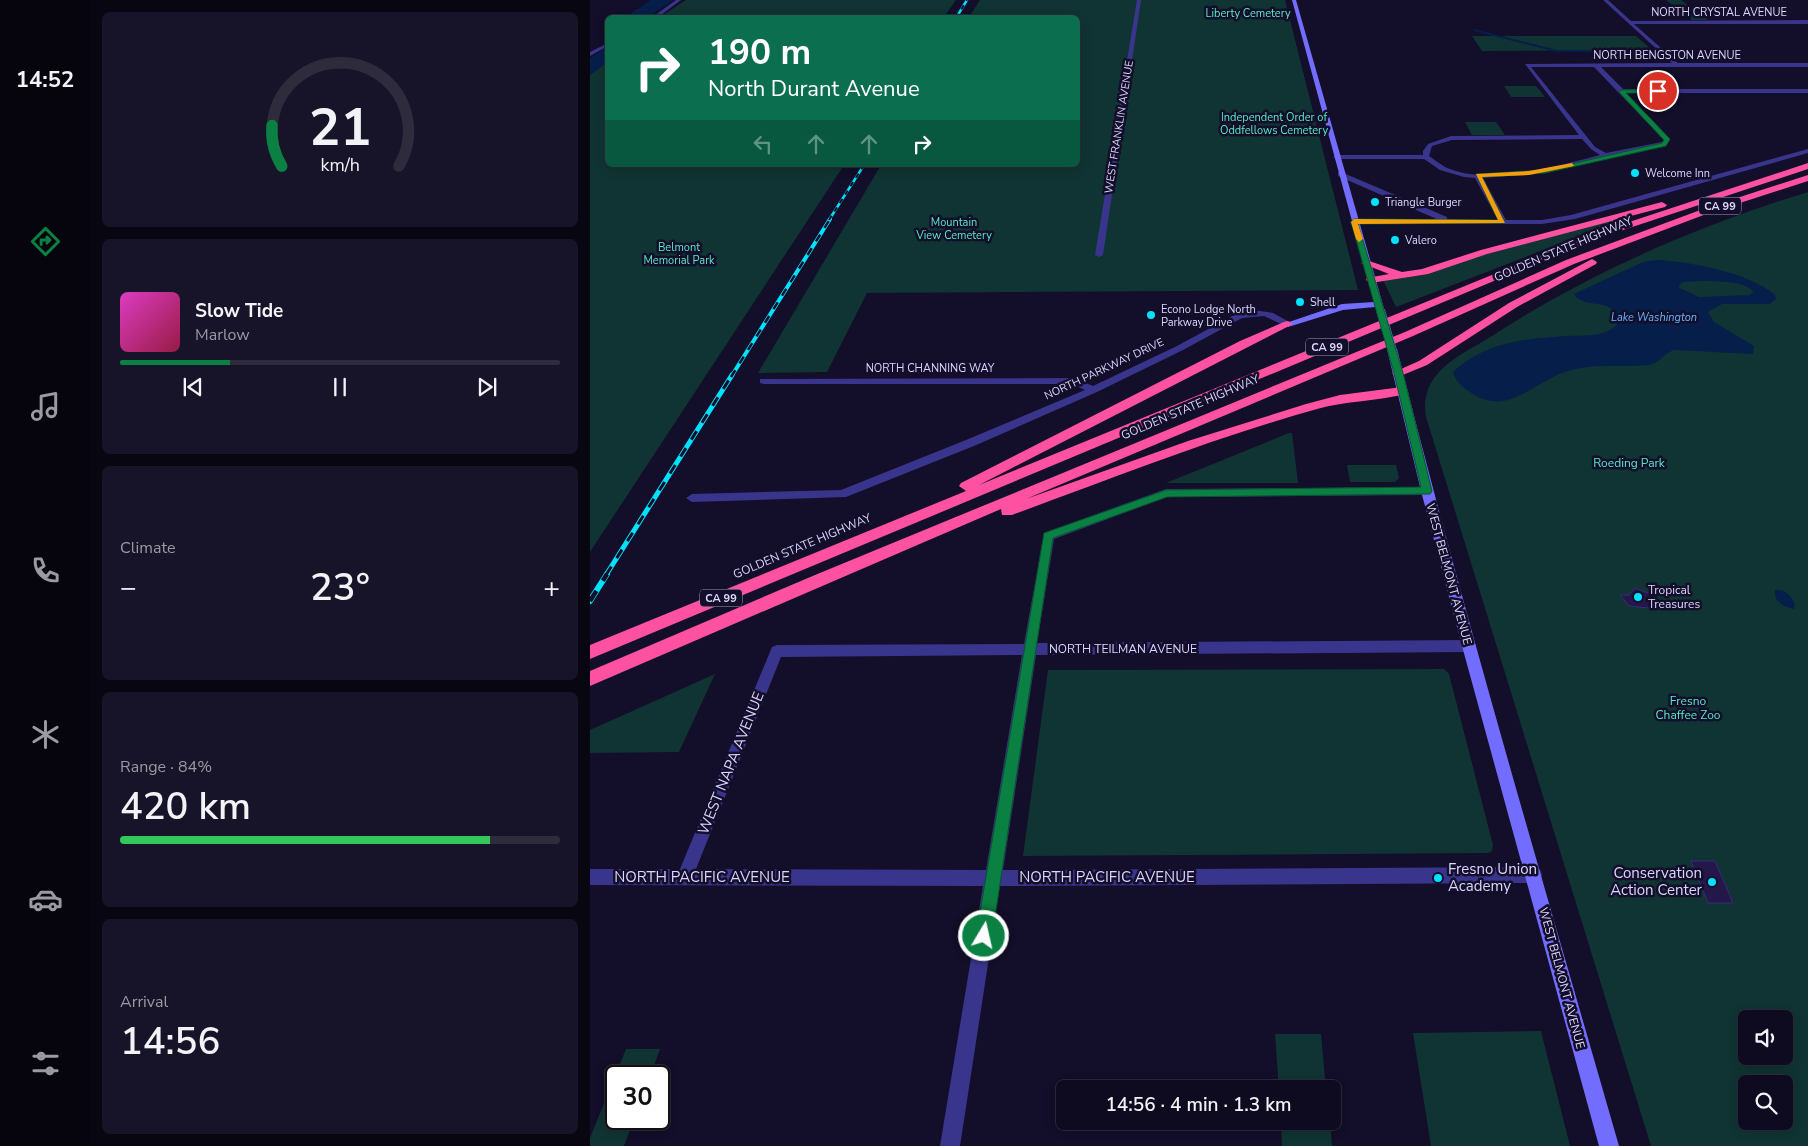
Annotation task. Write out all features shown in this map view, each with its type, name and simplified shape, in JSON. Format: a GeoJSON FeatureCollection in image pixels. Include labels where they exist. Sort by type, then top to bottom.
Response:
{"type":"FeatureCollection","features":[{"type":"Feature","properties":{"kind":"highway"},"geometry":{"type":"LineString","coordinates":[[1371,280],[1407,275],[1675,201],[1754,176],[1808,165]]}},
{"type":"Feature","properties":{"kind":"highway","name":"GOLDEN STATE HIGHWAY"},"geometry":{"type":"LineString","coordinates":[[590,652],[1546,256],[1608,232],[1808,165]]}},
{"type":"Feature","properties":{"kind":"highway","name":"GOLDEN STATE HIGHWAY"},"geometry":{"type":"LineString","coordinates":[[590,679],[820,579],[1400,338],[1570,262],[1652,230],[1808,179]]}},
{"type":"Feature","properties":{"kind":"highway"},"geometry":{"type":"LineString","coordinates":[[1398,373],[1423,363],[1513,305],[1582,267],[1628,246],[1652,230]]}},
{"type":"Feature","properties":{"kind":"highway"},"geometry":{"type":"LineString","coordinates":[[1366,263],[1392,273],[1407,275]]}},
{"type":"Feature","properties":{"kind":"highway"},"geometry":{"type":"LineString","coordinates":[[851,544],[1033,453],[1244,343],[1288,324]]}},
{"type":"Feature","properties":{"kind":"highway"},"geometry":{"type":"LineString","coordinates":[[820,579],[1193,444],[1340,399],[1402,391]]}},
{"type":"Feature","properties":{"kind":"main road","name":"WEST BELMONT AVENUE"},"geometry":{"type":"LineString","coordinates":[[1294,0],[1354,222],[1392,349],[1427,491],[1469,646],[1609,1146]]}},
{"type":"Feature","properties":{"kind":"main road"},"geometry":{"type":"LineString","coordinates":[[1288,324],[1342,307],[1380,308]]}},
{"type":"Feature","properties":{"kind":"street"},"geometry":{"type":"LineString","coordinates":[[657,15],[678,0]]}},
{"type":"Feature","properties":{"kind":"street","name":"WEST FRANKLIN AVENUE"},"geometry":{"type":"LineString","coordinates":[[1099,255],[1139,0]]}},
{"type":"Feature","properties":{"kind":"street"},"geometry":{"type":"LineString","coordinates":[[1605,0],[1677,65]]}},
{"type":"Feature","properties":{"kind":"street","name":"NORTH CRYSTAL AVENUE"},"geometry":{"type":"LineString","coordinates":[[1631,22],[1808,22]]}},
{"type":"Feature","properties":{"kind":"street"},"geometry":{"type":"LineString","coordinates":[[590,54],[605,46]]}},
{"type":"Feature","properties":{"kind":"street","name":"NORTH BENGSTON AVENUE"},"geometry":{"type":"LineString","coordinates":[[1583,137],[1527,65],[1808,65]]}},
{"type":"Feature","properties":{"kind":"street"},"geometry":{"type":"LineString","coordinates":[[1336,156],[1426,157],[1448,170],[1478,176],[1545,172],[1606,156],[1664,144],[1668,140],[1596,65]]}},
{"type":"Feature","properties":{"kind":"street"},"geometry":{"type":"LineString","coordinates":[[1621,91],[1808,91]]}},
{"type":"Feature","properties":{"kind":"street"},"geometry":{"type":"LineString","coordinates":[[1426,157],[1426,151],[1430,145],[1452,138],[1583,137],[1593,148],[1606,156]]}},
{"type":"Feature","properties":{"kind":"street"},"geometry":{"type":"LineString","coordinates":[[1354,222],[1542,222],[1572,217],[1808,151]]}},
{"type":"Feature","properties":{"kind":"street"},"geometry":{"type":"LineString","coordinates":[[1341,174],[1449,222]]}},
{"type":"Feature","properties":{"kind":"street"},"geometry":{"type":"LineString","coordinates":[[1478,176],[1503,222]]}},
{"type":"Feature","properties":{"kind":"street","name":"NORTH PARKWAY DRIVE"},"geometry":{"type":"LineString","coordinates":[[692,498],[842,494],[970,443],[1093,390],[1248,313],[1264,312],[1288,324]]}},
{"type":"Feature","properties":{"kind":"street","name":"NORTH CHANNING WAY"},"geometry":{"type":"LineString","coordinates":[[764,381],[1074,380],[1093,390]]}},
{"type":"Feature","properties":{"kind":"street"},"geometry":{"type":"LineString","coordinates":[[950,1146],[1048,536],[1166,493],[1427,491]]}},
{"type":"Feature","properties":{"kind":"street","name":"NORTH TEILMAN AVENUE"},"geometry":{"type":"LineString","coordinates":[[777,651],[1469,646]]}},
{"type":"Feature","properties":{"kind":"street","name":"WEST NAPA AVENUE"},"geometry":{"type":"LineString","coordinates":[[685,876],[777,651]]}},
{"type":"Feature","properties":{"kind":"street","name":"NORTH PACIFIC AVENUE"},"geometry":{"type":"LineString","coordinates":[[590,876],[993,878],[1534,875]]}},
{"type":"Feature","properties":{"kind":"green space"},"geometry":{"type":"Polygon","coordinates":[[[686,0],[956,0],[945,15],[663,15],[686,0]]]}},
{"type":"Feature","properties":{"kind":"green space"},"geometry":{"type":"Polygon","coordinates":[[[980,0],[1285,0],[1358,290],[867,293],[827,372],[758,373],[880,167],[1080,167],[1080,15],[970,15],[980,0]]]}},
{"type":"Feature","properties":{"kind":"green space"},"geometry":{"type":"Polygon","coordinates":[[[1666,0],[1681,0],[1708,20],[1692,20],[1666,0]]]}},
{"type":"Feature","properties":{"kind":"green space"},"geometry":{"type":"Polygon","coordinates":[[[1472,36],[1636,36],[1652,50],[1482,51],[1472,36]]]}},
{"type":"Feature","properties":{"kind":"green space","name":"Belmont Memorial Park"},"geometry":{"type":"Polygon","coordinates":[[[605,64],[605,167],[843,167],[590,552],[590,75],[605,64]]]}},
{"type":"Feature","properties":{"kind":"green space"},"geometry":{"type":"Polygon","coordinates":[[[1504,86],[1536,86],[1545,97],[1511,97],[1504,86]]]}},
{"type":"Feature","properties":{"kind":"green space"},"geometry":{"type":"Polygon","coordinates":[[[1465,122],[1496,122],[1505,135],[1472,135],[1465,122]]]}},
{"type":"Feature","properties":{"kind":"green space","name":"Roeding Park"},"geometry":{"type":"Polygon","coordinates":[[[1808,192],[1808,1146],[1651,1146],[1426,417],[1425,405],[1431,382],[1439,372],[1464,353],[1528,313],[1605,272],[1645,253],[1726,220],[1808,192]]]}},
{"type":"Feature","properties":{"kind":"green space"},"geometry":{"type":"Polygon","coordinates":[[[1612,217],[1618,221],[1396,307],[1383,280],[1440,267],[1612,217]]]}},
{"type":"Feature","properties":{"kind":"green space"},"geometry":{"type":"Polygon","coordinates":[[[1292,433],[1298,483],[1166,483],[1292,433]]]}},
{"type":"Feature","properties":{"kind":"green space"},"geometry":{"type":"Polygon","coordinates":[[[1347,465],[1396,465],[1399,478],[1395,482],[1350,482],[1347,465]]]}},
{"type":"Feature","properties":{"kind":"green space"},"geometry":{"type":"Polygon","coordinates":[[[1444,669],[1449,674],[1493,845],[1492,851],[1488,853],[1023,856],[1048,670],[1444,669]]]}},
{"type":"Feature","properties":{"kind":"green space"},"geometry":{"type":"Polygon","coordinates":[[[715,674],[679,752],[590,753],[590,730],[715,674]]]}},
{"type":"Feature","properties":{"kind":"green space"},"geometry":{"type":"Polygon","coordinates":[[[1541,1031],[1570,1146],[1431,1146],[1413,1033],[1541,1031]]]}},
{"type":"Feature","properties":{"kind":"green space"},"geometry":{"type":"Polygon","coordinates":[[[1275,1034],[1321,1034],[1325,1080],[1278,1080],[1275,1034]]]}},
{"type":"Feature","properties":{"kind":"green space"},"geometry":{"type":"Polygon","coordinates":[[[626,1049],[660,1049],[654,1065],[620,1065],[626,1049]]]}},
{"type":"Feature","properties":{"kind":"green space"},"geometry":{"type":"Polygon","coordinates":[[[605,1101],[605,1130],[630,1130],[624,1146],[590,1146],[590,1138],[605,1101]]]}},
{"type":"Feature","properties":{"kind":"green space"},"geometry":{"type":"Polygon","coordinates":[[[1281,1130],[1331,1130],[1332,1146],[1282,1146],[1281,1130]]]}},
{"type":"Feature","properties":{"kind":"water"},"geometry":{"type":"Polygon","coordinates":[[[651,0],[673,0],[651,15],[628,15],[651,0]]]}},
{"type":"Feature","properties":{"kind":"water"},"geometry":{"type":"Polygon","coordinates":[[[605,48],[605,64],[590,75],[590,58],[605,48]]]}},
{"type":"Feature","properties":{"kind":"water","name":"Lake Washington"},"geometry":{"type":"Polygon","coordinates":[[[1656,260],[1670,261],[1718,270],[1750,280],[1775,295],[1776,299],[1770,304],[1722,304],[1708,312],[1714,322],[1754,346],[1753,354],[1674,350],[1649,365],[1598,366],[1568,371],[1509,400],[1483,399],[1462,386],[1455,378],[1453,372],[1465,362],[1493,348],[1522,340],[1594,335],[1612,329],[1617,325],[1612,309],[1586,302],[1574,294],[1643,262],[1656,260]],[[1702,281],[1683,282],[1678,287],[1699,297],[1749,295],[1754,292],[1743,285],[1702,281]]]}},
{"type":"Feature","properties":{"kind":"water"},"geometry":{"type":"Polygon","coordinates":[[[1775,590],[1782,590],[1789,595],[1795,604],[1794,609],[1787,607],[1777,600],[1775,590]]]}},
{"type":"Feature","properties":{"kind":"building","name":"Tropical Treasures"},"geometry":{"type":"Polygon","coordinates":[[[1635,588],[1653,595],[1658,609],[1629,606],[1620,595],[1629,595],[1635,588]]]}},
{"type":"Feature","properties":{"kind":"building","name":"Conservation Action Center"},"geometry":{"type":"Polygon","coordinates":[[[1691,861],[1715,861],[1733,903],[1708,903],[1691,861]]]}},
{"type":"Feature","properties":{"kind":"waterway"},"geometry":{"type":"LineString","coordinates":[[1474,30],[1557,51],[1656,51]]}},
{"type":"Feature","properties":{"kind":"railway"},"geometry":{"type":"LineString","coordinates":[[958,15],[967,0]]}},
{"type":"Feature","properties":{"kind":"railway"},"geometry":{"type":"LineString","coordinates":[[829,220],[863,167]]}},
{"type":"Feature","properties":{"kind":"railway"},"geometry":{"type":"LineString","coordinates":[[731,377],[830,219]]}},
{"type":"Feature","properties":{"kind":"railway"},"geometry":{"type":"LineString","coordinates":[[606,575],[732,375]]}},
{"type":"Feature","properties":{"kind":"railway"},"geometry":{"type":"LineString","coordinates":[[590,601],[607,574]]}},
{"type":"Feature","properties":{"kind":"slow traffic"},"geometry":{"type":"LineString","coordinates":[[1359,239],[1354,222],[1503,222],[1478,176],[1545,172],[1572,165]]}},
{"type":"Feature","properties":{"kind":"place","name":"Welcome Inn"},"geometry":{"type":"Point","coordinates":[1635,173]}},
{"type":"Feature","properties":{"kind":"place","name":"Triangle Burger"},"geometry":{"type":"Point","coordinates":[1375,202]}},
{"type":"Feature","properties":{"kind":"place","name":"Valero"},"geometry":{"type":"Point","coordinates":[1395,240]}},
{"type":"Feature","properties":{"kind":"place","name":"Shell"},"geometry":{"type":"Point","coordinates":[1300,302]}},
{"type":"Feature","properties":{"kind":"place","name":"Econo Lodge North Parkway Drive"},"geometry":{"type":"Point","coordinates":[1151,315]}},
{"type":"Feature","properties":{"kind":"place","name":"Tropical Treasures"},"geometry":{"type":"Point","coordinates":[1638,597]}},
{"type":"Feature","properties":{"kind":"place","name":"Fresno Union Academy"},"geometry":{"type":"Point","coordinates":[1438,878]}},
{"type":"Feature","properties":{"kind":"place","name":"Conservation Action Center"},"geometry":{"type":"Point","coordinates":[1712,882]}},
{"type":"Feature","properties":{"kind":"route"},"geometry":{"type":"LineString","coordinates":[[984,936],[1048,536],[1166,493],[1427,491],[1398,373],[1354,222],[1503,222],[1478,176],[1545,172],[1606,156],[1664,144],[1668,140],[1621,91],[1658,91]]}},
{"type":"Feature","properties":{"kind":"park label","name":"Liberty Cemetery"},"geometry":{"type":"Point","coordinates":[1248,13]}},
{"type":"Feature","properties":{"kind":"park label","name":"Independent Order of Oddfellows Cemetery"},"geometry":{"type":"Point","coordinates":[1274,123]}},
{"type":"Feature","properties":{"kind":"park label","name":"Mountain View Cemetery"},"geometry":{"type":"Point","coordinates":[954,228]}},
{"type":"Feature","properties":{"kind":"park label","name":"Fresno Chaffee Zoo"},"geometry":{"type":"Point","coordinates":[1688,708]}}]}
